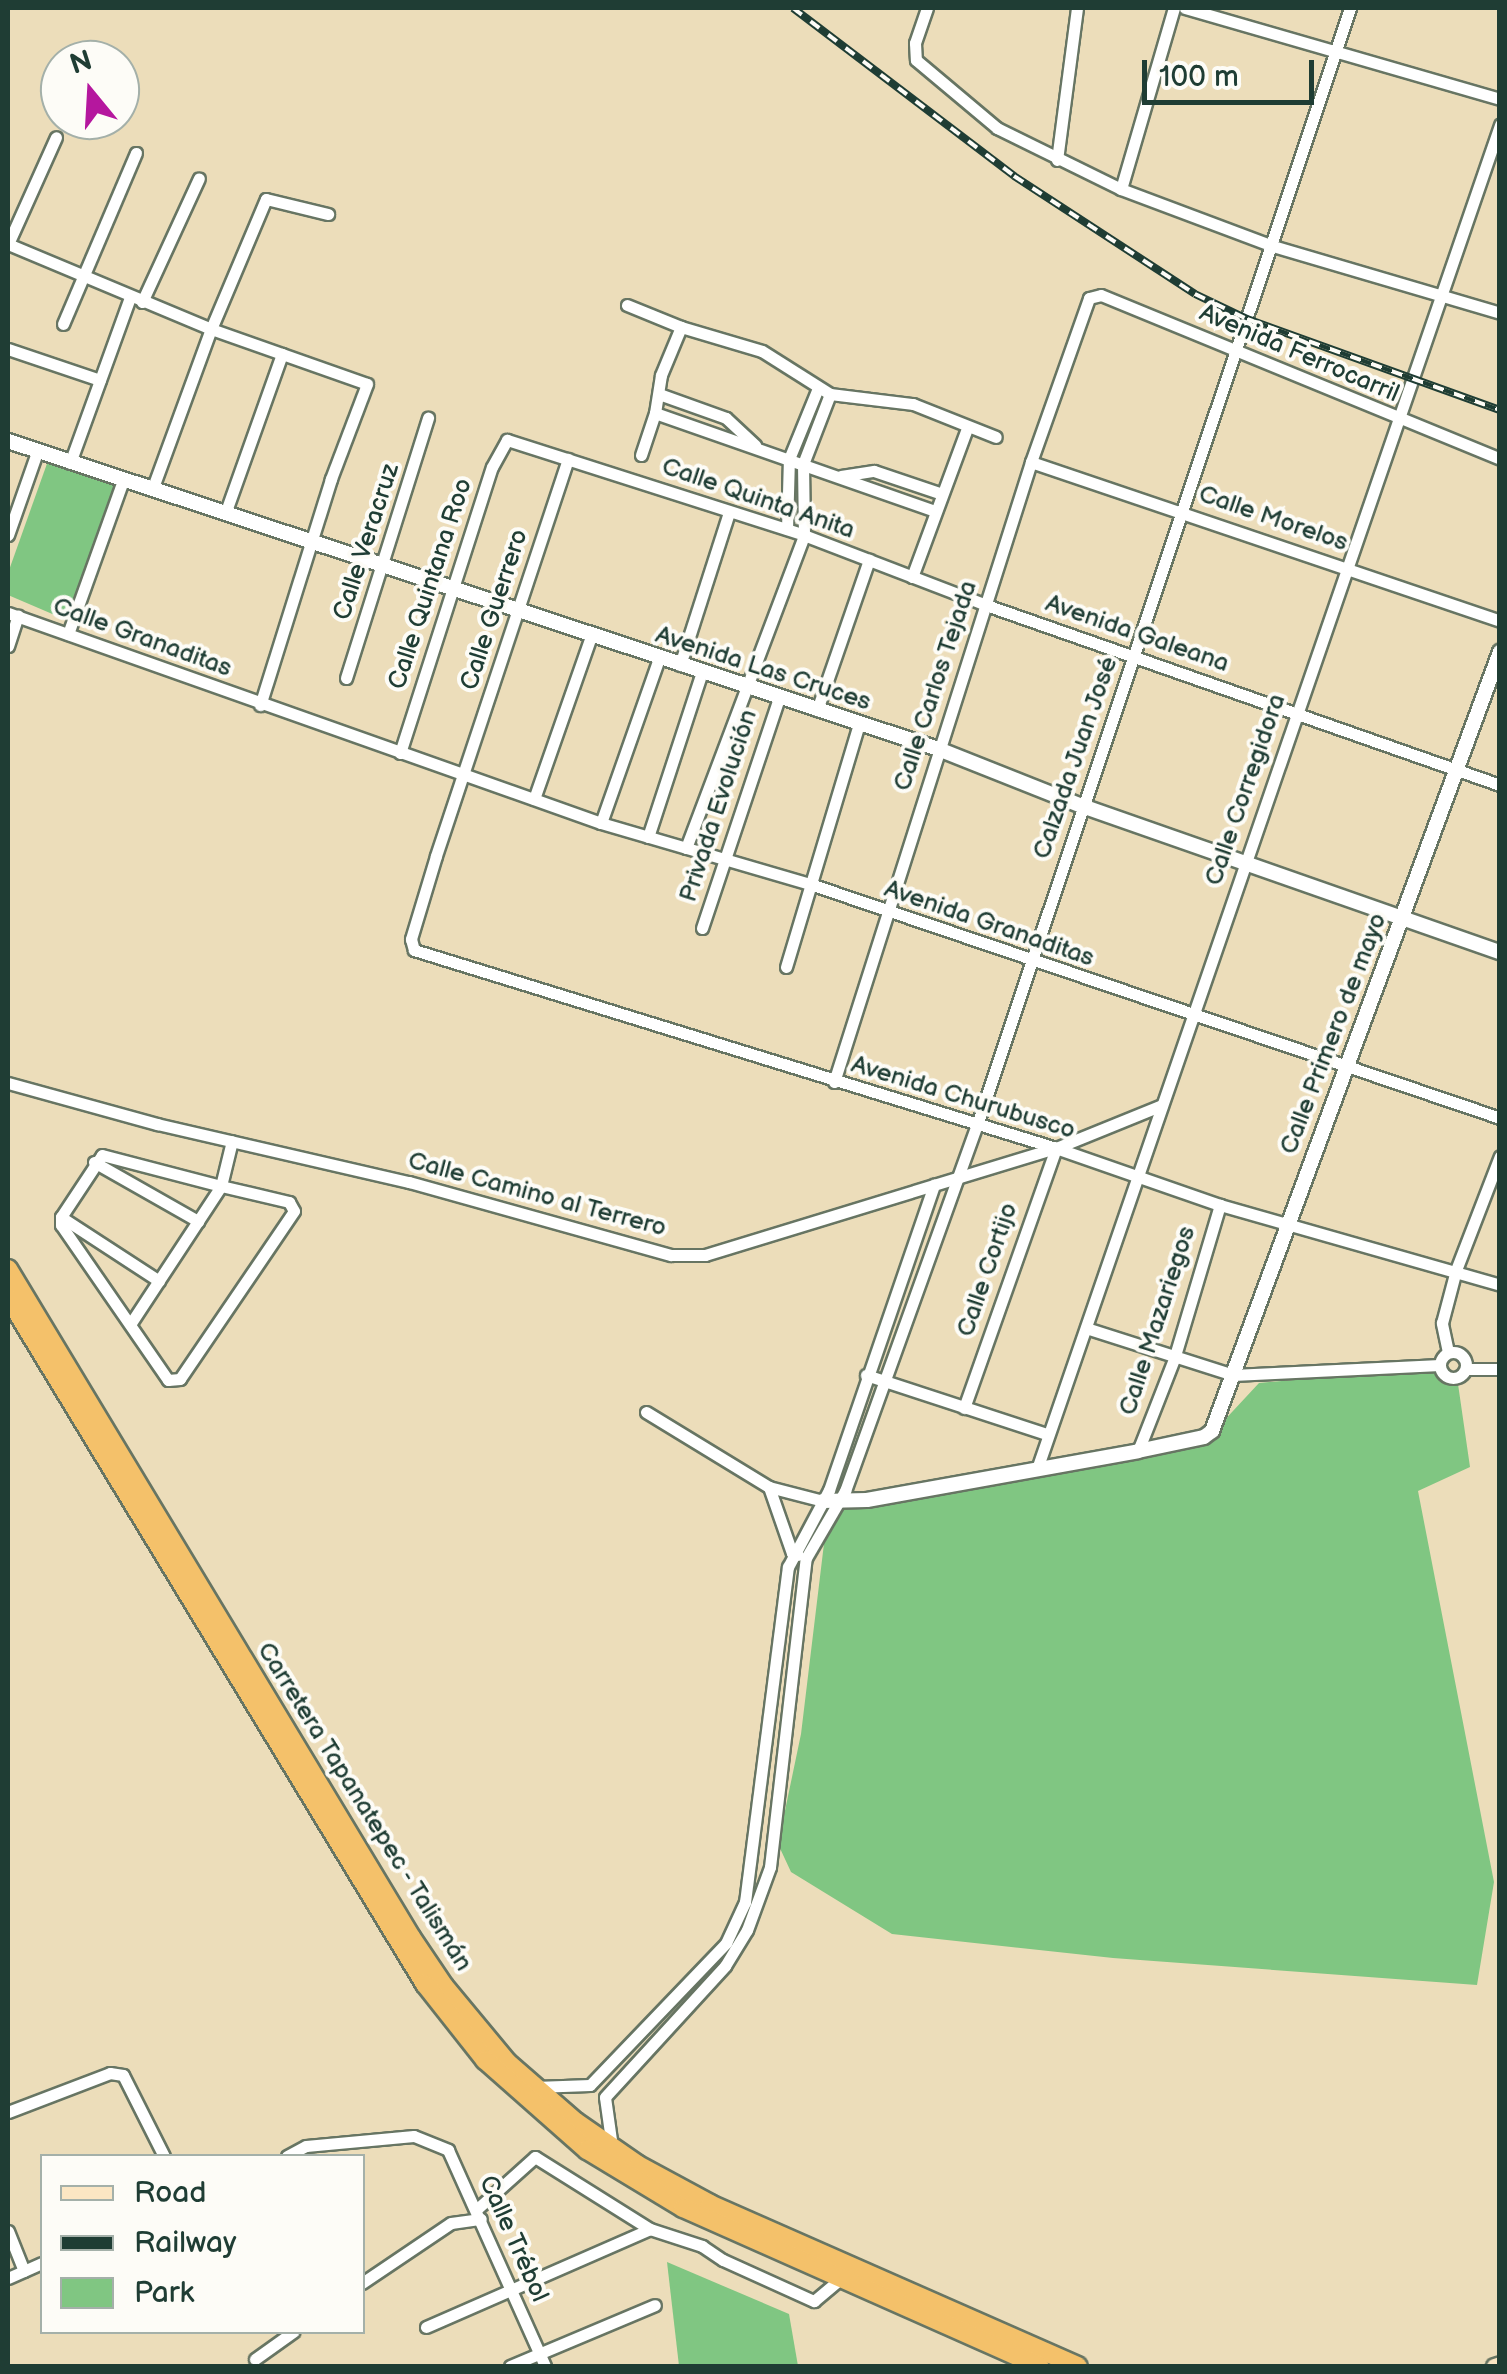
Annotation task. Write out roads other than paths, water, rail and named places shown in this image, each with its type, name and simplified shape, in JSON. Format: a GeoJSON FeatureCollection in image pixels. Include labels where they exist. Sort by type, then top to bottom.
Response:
{"type":"FeatureCollection","features":[{"type":"Feature","properties":{"kind":"highway","name":"Carretera Tapanatepec - Talismán"},"geometry":{"type":"LineString","coordinates":[[8,1269],[411,1937],[444,1986],[531,2086],[612,2147],[710,2204],[1078,2366]]}},
{"type":"Feature","properties":{"kind":"highway","name":"Carretera Tapanatepec - Talismán"},"geometry":{"type":"LineString","coordinates":[[8,1297],[424,1984],[453,2023],[522,2096],[588,2150],[682,2208],[1040,2366]]}},
{"type":"Feature","properties":{"kind":"street"},"geometry":{"type":"LineString","coordinates":[[928,8],[915,44],[916,60],[997,128],[1057,160],[1120,189],[1272,246],[1500,313]]}},
{"type":"Feature","properties":{"kind":"street"},"geometry":{"type":"LineString","coordinates":[[1057,160],[1077,8]]}},
{"type":"Feature","properties":{"kind":"street"},"geometry":{"type":"LineString","coordinates":[[1120,189],[1174,8]]}},
{"type":"Feature","properties":{"kind":"street"},"geometry":{"type":"LineString","coordinates":[[1185,8],[1500,99]]}},
{"type":"Feature","properties":{"kind":"street","name":"Calzada Juan José"},"geometry":{"type":"LineString","coordinates":[[840,1502],[976,1124],[1350,8]]}},
{"type":"Feature","properties":{"kind":"street","name":"Calle Corregidora"},"geometry":{"type":"LineString","coordinates":[[1037,1469],[1500,125]]}},
{"type":"Feature","properties":{"kind":"street"},"geometry":{"type":"LineString","coordinates":[[55,140],[8,244],[136,300],[367,384],[311,542],[260,706]]}},
{"type":"Feature","properties":{"kind":"street"},"geometry":{"type":"LineString","coordinates":[[63,324],[80,276],[136,153]]}},
{"type":"Feature","properties":{"kind":"street"},"geometry":{"type":"LineString","coordinates":[[70,463],[100,380],[136,300],[200,178]]}},
{"type":"Feature","properties":{"kind":"street"},"geometry":{"type":"LineString","coordinates":[[152,490],[211,329],[266,199],[328,214]]}},
{"type":"Feature","properties":{"kind":"street","name":"Avenida Ferrocarril"},"geometry":{"type":"LineString","coordinates":[[1084,305],[1102,295],[1500,459]]}},
{"type":"Feature","properties":{"kind":"street"},"geometry":{"type":"LineString","coordinates":[[628,304],[681,327],[762,351],[824,391],[913,404],[996,437]]}},
{"type":"Feature","properties":{"kind":"street","name":"Calle Carlos Tejada"},"geometry":{"type":"LineString","coordinates":[[834,1082],[1084,305]]}},
{"type":"Feature","properties":{"kind":"street"},"geometry":{"type":"LineString","coordinates":[[641,454],[656,413],[667,357],[681,327]]}},
{"type":"Feature","properties":{"kind":"street"},"geometry":{"type":"LineString","coordinates":[[8,349],[100,380]]}},
{"type":"Feature","properties":{"kind":"street"},"geometry":{"type":"LineString","coordinates":[[225,514],[282,354]]}},
{"type":"Feature","properties":{"kind":"street"},"geometry":{"type":"LineString","coordinates":[[787,529],[788,459],[824,391]]}},
{"type":"Feature","properties":{"kind":"street"},"geometry":{"type":"LineString","coordinates":[[686,848],[804,535],[802,464],[824,391]]}},
{"type":"Feature","properties":{"kind":"street"},"geometry":{"type":"LineString","coordinates":[[659,394],[726,418],[758,448]]}},
{"type":"Feature","properties":{"kind":"street"},"geometry":{"type":"LineString","coordinates":[[656,413],[935,512]]}},
{"type":"Feature","properties":{"kind":"street","name":"Calle Veracruz"},"geometry":{"type":"LineString","coordinates":[[346,678],[428,418]]}},
{"type":"Feature","properties":{"kind":"street"},"geometry":{"type":"LineString","coordinates":[[912,577],[967,428]]}},
{"type":"Feature","properties":{"kind":"street","name":"Calle Quinta Anita"},"geometry":{"type":"LineString","coordinates":[[515,440],[787,529],[986,605]]}},
{"type":"Feature","properties":{"kind":"street","name":"Calle Quintana Roo"},"geometry":{"type":"LineString","coordinates":[[400,753],[492,467],[502,443],[515,440]]}},
{"type":"Feature","properties":{"kind":"street","name":"Avenida Las Cruces"},"geometry":{"type":"LineString","coordinates":[[8,441],[941,750],[1082,806],[1500,952]]}},
{"type":"Feature","properties":{"kind":"street"},"geometry":{"type":"LineString","coordinates":[[8,530],[37,452]]}},
{"type":"Feature","properties":{"kind":"street","name":"Calle Guerrero"},"geometry":{"type":"LineString","coordinates":[[414,950],[411,939],[568,459]]}},
{"type":"Feature","properties":{"kind":"street","name":"Calle Morelos"},"geometry":{"type":"LineString","coordinates":[[1031,462],[1500,621]]}},
{"type":"Feature","properties":{"kind":"street"},"geometry":{"type":"LineString","coordinates":[[838,477],[874,471],[942,494]]}},
{"type":"Feature","properties":{"kind":"street"},"geometry":{"type":"LineString","coordinates":[[68,634],[123,480]]}},
{"type":"Feature","properties":{"kind":"street"},"geometry":{"type":"LineString","coordinates":[[680,665],[730,512]]}},
{"type":"Feature","properties":{"kind":"street"},"geometry":{"type":"LineString","coordinates":[[817,710],[869,560]]}},
{"type":"Feature","properties":{"kind":"street","name":"Avenida Galeana"},"geometry":{"type":"LineString","coordinates":[[986,605],[1500,786]]}},
{"type":"Feature","properties":{"kind":"street"},"geometry":{"type":"LineString","coordinates":[[8,646],[13,615]]}},
{"type":"Feature","properties":{"kind":"street","name":"Calle Granaditas"},"geometry":{"type":"LineString","coordinates":[[13,615],[400,753]]}},
{"type":"Feature","properties":{"kind":"street"},"geometry":{"type":"LineString","coordinates":[[534,799],[592,636]]}},
{"type":"Feature","properties":{"kind":"street","name":"Calle Primero de mayo"},"geometry":{"type":"LineString","coordinates":[[1138,1451],[1204,1437],[1212,1431],[1500,652]]}},
{"type":"Feature","properties":{"kind":"street"},"geometry":{"type":"LineString","coordinates":[[601,822],[659,658]]}},
{"type":"Feature","properties":{"kind":"street"},"geometry":{"type":"LineString","coordinates":[[648,837],[702,672]]}},
{"type":"Feature","properties":{"kind":"street","name":"Privada Evolución"},"geometry":{"type":"LineString","coordinates":[[702,928],[779,698]]}},
{"type":"Feature","properties":{"kind":"street"},"geometry":{"type":"LineString","coordinates":[[786,967],[859,724]]}},
{"type":"Feature","properties":{"kind":"street","name":"Avenida Granaditas"},"geometry":{"type":"LineString","coordinates":[[400,753],[601,822],[813,885],[1030,963],[1500,1118]]}},
{"type":"Feature","properties":{"kind":"street","name":"Avenida Churubusco"},"geometry":{"type":"LineString","coordinates":[[414,950],[1056,1148],[1220,1205],[1288,1221],[1500,1285]]}},
{"type":"Feature","properties":{"kind":"street","name":"Calle Camino al Terrero"},"geometry":{"type":"LineString","coordinates":[[8,1083],[409,1182],[670,1255],[705,1255],[1056,1148],[1162,1105]]}},
{"type":"Feature","properties":{"kind":"street"},"geometry":{"type":"LineString","coordinates":[[131,1323],[221,1186],[232,1141]]}},
{"type":"Feature","properties":{"kind":"street","name":"Calle Cortijo"},"geometry":{"type":"LineString","coordinates":[[964,1408],[1056,1148]]}},
{"type":"Feature","properties":{"kind":"street"},"geometry":{"type":"LineString","coordinates":[[108,1154],[289,1202],[294,1211],[180,1379],[168,1380],[61,1226],[61,1217],[94,1162],[108,1154]]}},
{"type":"Feature","properties":{"kind":"street"},"geometry":{"type":"LineString","coordinates":[[1440,1365],[1448,1352],[1442,1323],[1456,1270],[1500,1156]]}},
{"type":"Feature","properties":{"kind":"street"},"geometry":{"type":"LineString","coordinates":[[94,1162],[198,1221]]}},
{"type":"Feature","properties":{"kind":"street"},"geometry":{"type":"LineString","coordinates":[[605,2097],[726,1966],[748,1930],[770,1867],[806,1558],[934,1185]]}},
{"type":"Feature","properties":{"kind":"street","name":"Calle Mazariegos"},"geometry":{"type":"LineString","coordinates":[[1138,1451],[1174,1359],[1220,1205]]}},
{"type":"Feature","properties":{"kind":"street"},"geometry":{"type":"LineString","coordinates":[[61,1217],[159,1281]]}},
{"type":"Feature","properties":{"kind":"street"},"geometry":{"type":"LineString","coordinates":[[1086,1328],[1232,1376],[1440,1365]]}},
{"type":"Feature","properties":{"kind":"street"},"geometry":{"type":"LineString","coordinates":[[1448,1352],[1462,1354],[1466,1369]]}},
{"type":"Feature","properties":{"kind":"street"},"geometry":{"type":"LineString","coordinates":[[1440,1365],[1452,1378],[1466,1369],[1500,1368]]}},
{"type":"Feature","properties":{"kind":"street"},"geometry":{"type":"LineString","coordinates":[[866,1375],[1047,1434]]}},
{"type":"Feature","properties":{"kind":"street"},"geometry":{"type":"LineString","coordinates":[[646,1412],[769,1487],[824,1510]]}},
{"type":"Feature","properties":{"kind":"street"},"geometry":{"type":"LineString","coordinates":[[792,1553],[824,1510],[840,1502],[1138,1451]]}},
{"type":"Feature","properties":{"kind":"street"},"geometry":{"type":"LineString","coordinates":[[590,2085],[726,1943],[745,1902],[792,1553],[769,1487]]}},
{"type":"Feature","properties":{"kind":"street"},"geometry":{"type":"LineString","coordinates":[[792,1553],[806,1558]]}},
{"type":"Feature","properties":{"kind":"street"},"geometry":{"type":"LineString","coordinates":[[8,2112],[110,2073],[123,2075],[163,2154]]}},
{"type":"Feature","properties":{"kind":"street"},"geometry":{"type":"LineString","coordinates":[[531,2086],[590,2085],[605,2097],[612,2147]]}},
{"type":"Feature","properties":{"kind":"street","name":"Calle Trébol"},"geometry":{"type":"LineString","coordinates":[[291,2154],[306,2146],[414,2136],[448,2150],[545,2366]]}},
{"type":"Feature","properties":{"kind":"street"},"geometry":{"type":"LineString","coordinates":[[365,2281],[451,2223],[479,2214],[535,2157],[650,2229],[702,2246],[723,2260],[814,2300],[842,2278]]}},
{"type":"Feature","properties":{"kind":"street"},"geometry":{"type":"LineString","coordinates":[[426,2327],[650,2229]]}},
{"type":"Feature","properties":{"kind":"street"},"geometry":{"type":"LineString","coordinates":[[8,2231],[24,2270]]}},
{"type":"Feature","properties":{"kind":"street"},"geometry":{"type":"LineString","coordinates":[[8,2278],[40,2264]]}},
{"type":"Feature","properties":{"kind":"street"},"geometry":{"type":"LineString","coordinates":[[510,2366],[656,2305]]}},
{"type":"Feature","properties":{"kind":"street"},"geometry":{"type":"LineString","coordinates":[[255,2359],[290,2334]]}},
{"type":"Feature","properties":{"kind":"railway"},"geometry":{"type":"LineString","coordinates":[[793,8],[1014,176],[1195,294],[1247,319],[1500,410]]}}]}
